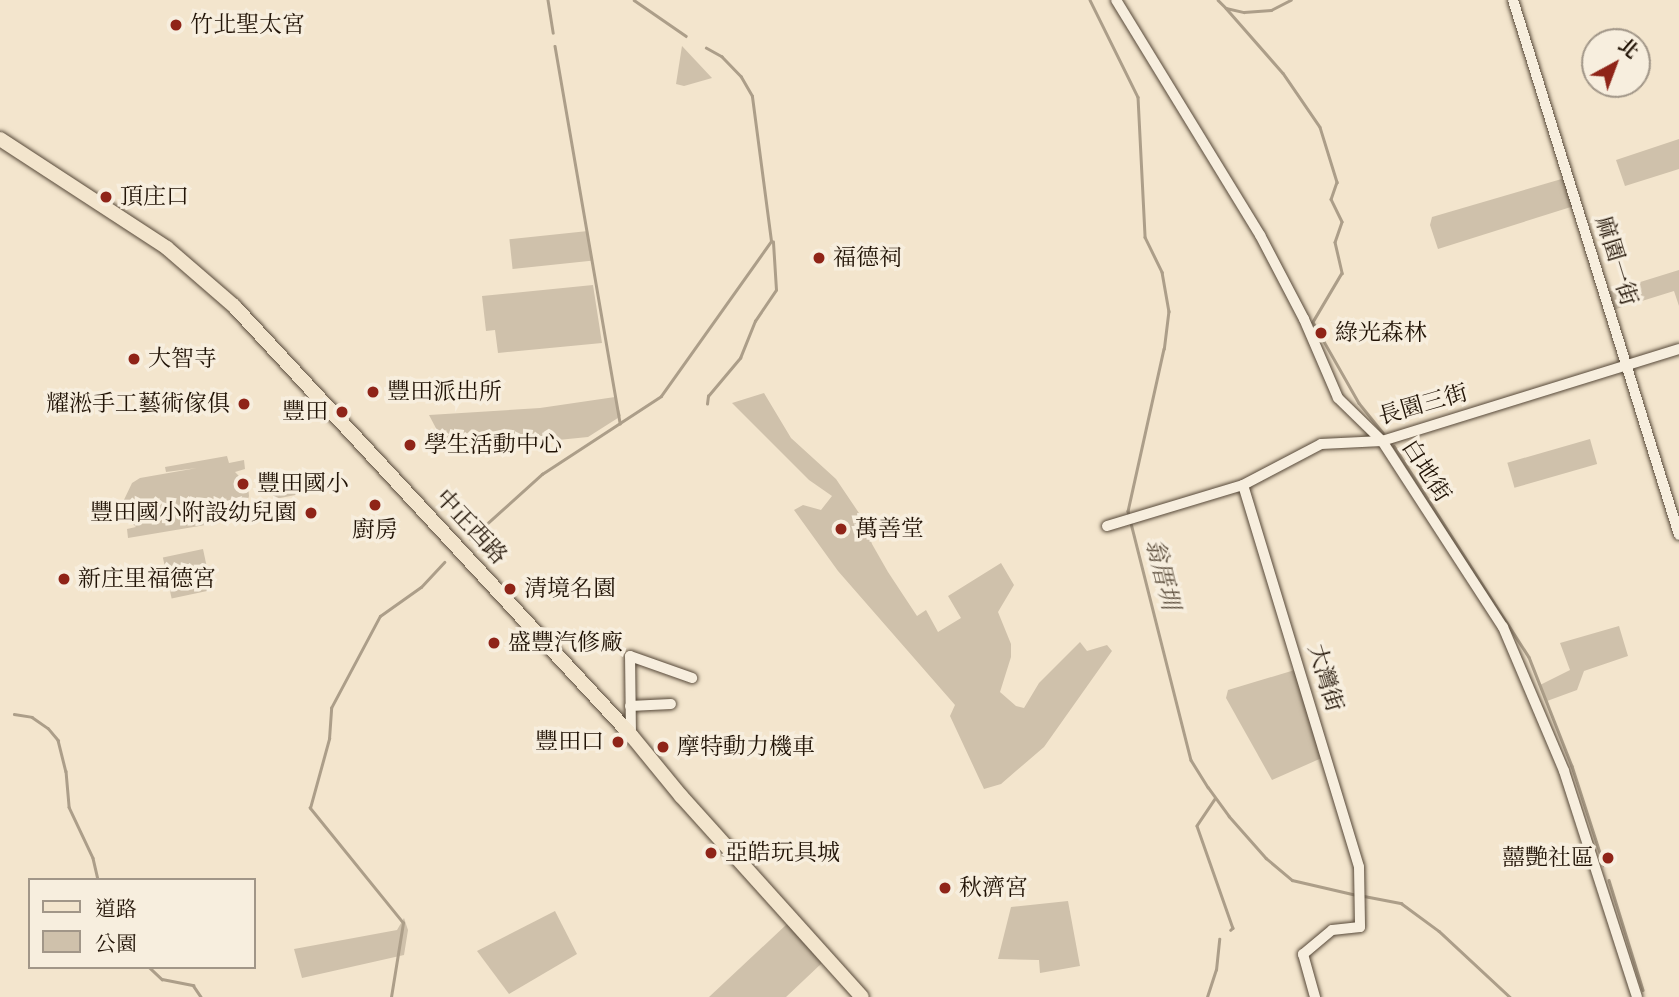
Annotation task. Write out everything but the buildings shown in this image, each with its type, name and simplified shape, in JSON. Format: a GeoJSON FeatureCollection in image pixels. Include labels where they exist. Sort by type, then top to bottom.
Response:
{"type":"FeatureCollection","features":[{"type":"Feature","properties":{"kind":"main road","name":"中正西路"},"geometry":{"type":"LineString","coordinates":[[0,139],[167,248],[234,306],[631,735],[681,796],[862,997]]}},
{"type":"Feature","properties":{"kind":"street","name":"白地街"},"geometry":{"type":"LineString","coordinates":[[1116,0],[1260,235],[1304,319],[1338,398],[1382,441],[1514,650],[1564,771],[1636,997]]}},
{"type":"Feature","properties":{"kind":"street","name":"麻園一街"},"geometry":{"type":"LineString","coordinates":[[1513,0],[1679,535]]}},
{"type":"Feature","properties":{"kind":"street","name":"長園三街"},"geometry":{"type":"LineString","coordinates":[[1107,526],[1243,485],[1321,444],[1382,441],[1679,349]]}},
{"type":"Feature","properties":{"kind":"street","name":"大灣街"},"geometry":{"type":"LineString","coordinates":[[1243,485],[1356,850],[1360,927],[1332,930],[1304,954],[1315,997]]}},
{"type":"Feature","properties":{"kind":"street"},"geometry":{"type":"LineString","coordinates":[[631,735],[630,656],[692,678]]}},
{"type":"Feature","properties":{"kind":"street"},"geometry":{"type":"LineString","coordinates":[[630,706],[671,704]]}},
{"type":"Feature","properties":{"kind":"green space"},"geometry":{"type":"Polygon","coordinates":[[[682,46],[712,78],[684,86],[676,84],[682,46]]]}},
{"type":"Feature","properties":{"kind":"green space"},"geometry":{"type":"Polygon","coordinates":[[[1679,139],[1679,169],[1625,186],[1616,160],[1679,139]]]}},
{"type":"Feature","properties":{"kind":"green space"},"geometry":{"type":"Polygon","coordinates":[[[1565,178],[1574,206],[1438,249],[1430,225],[1432,217],[1565,178]]]}},
{"type":"Feature","properties":{"kind":"green space"},"geometry":{"type":"Polygon","coordinates":[[[588,231],[591,261],[513,269],[509,239],[588,231]]]}},
{"type":"Feature","properties":{"kind":"green space"},"geometry":{"type":"Polygon","coordinates":[[[1679,270],[1679,306],[1674,291],[1613,310],[1608,292],[1679,270]]]}},
{"type":"Feature","properties":{"kind":"green space"},"geometry":{"type":"Polygon","coordinates":[[[593,285],[602,343],[498,353],[495,330],[486,331],[482,296],[593,285]]]}},
{"type":"Feature","properties":{"kind":"green space"},"geometry":{"type":"Polygon","coordinates":[[[764,393],[791,438],[836,479],[863,519],[872,544],[917,616],[926,610],[938,632],[961,618],[948,596],[1001,563],[1014,585],[998,612],[1011,644],[1011,657],[1000,692],[1016,706],[1024,708],[1039,683],[1080,642],[1087,651],[1107,645],[1112,651],[1044,747],[1001,784],[984,789],[950,716],[955,705],[838,571],[794,510],[803,505],[821,510],[832,496],[809,480],[732,403],[764,393]]]}},
{"type":"Feature","properties":{"kind":"green space"},"geometry":{"type":"Polygon","coordinates":[[[615,397],[621,416],[588,437],[448,451],[429,415],[540,408],[615,397]]]}},
{"type":"Feature","properties":{"kind":"green space"},"geometry":{"type":"Polygon","coordinates":[[[1590,439],[1597,464],[1514,488],[1507,463],[1590,439]]]}},
{"type":"Feature","properties":{"kind":"green space"},"geometry":{"type":"Polygon","coordinates":[[[227,456],[229,463],[244,460],[245,469],[235,472],[248,485],[246,507],[257,506],[259,516],[128,538],[127,529],[136,527],[123,514],[122,504],[132,483],[140,478],[197,468],[166,472],[165,467],[227,456]]]}},
{"type":"Feature","properties":{"kind":"green space"},"geometry":{"type":"Polygon","coordinates":[[[309,471],[313,492],[274,499],[270,479],[309,471]]]}},
{"type":"Feature","properties":{"kind":"green space"},"geometry":{"type":"Polygon","coordinates":[[[203,549],[212,590],[172,599],[163,558],[203,549]]]}},
{"type":"Feature","properties":{"kind":"green space"},"geometry":{"type":"Polygon","coordinates":[[[1619,626],[1628,656],[1584,671],[1577,690],[1547,701],[1540,685],[1570,670],[1560,643],[1619,626]]]}},
{"type":"Feature","properties":{"kind":"green space"},"geometry":{"type":"Polygon","coordinates":[[[1298,669],[1324,757],[1272,780],[1226,698],[1228,690],[1298,669]]]}},
{"type":"Feature","properties":{"kind":"green space"},"geometry":{"type":"Polygon","coordinates":[[[1068,901],[1080,966],[1040,973],[1039,960],[998,959],[1011,907],[1068,901]]]}},
{"type":"Feature","properties":{"kind":"green space"},"geometry":{"type":"Polygon","coordinates":[[[555,911],[577,954],[509,994],[477,951],[555,911]]]}},
{"type":"Feature","properties":{"kind":"green space"},"geometry":{"type":"Polygon","coordinates":[[[404,918],[408,930],[404,955],[302,978],[294,949],[397,930],[404,918]]]}},
{"type":"Feature","properties":{"kind":"green space"},"geometry":{"type":"Polygon","coordinates":[[[787,924],[822,963],[786,997],[709,997],[787,924]]]}},
{"type":"Feature","properties":{"kind":"waterway"},"geometry":{"type":"LineString","coordinates":[[548,0],[553,33]]}},
{"type":"Feature","properties":{"kind":"waterway"},"geometry":{"type":"LineString","coordinates":[[634,0],[686,36]]}},
{"type":"Feature","properties":{"kind":"waterway","name":"翁厝圳"},"geometry":{"type":"LineString","coordinates":[[1090,0],[1138,97],[1145,237],[1162,272],[1169,311],[1164,349],[1129,516]]}},
{"type":"Feature","properties":{"kind":"waterway"},"geometry":{"type":"LineString","coordinates":[[1218,0],[1226,8],[1244,12],[1271,10],[1291,0]]}},
{"type":"Feature","properties":{"kind":"waterway"},"geometry":{"type":"LineString","coordinates":[[1226,8],[1283,73],[1320,127],[1337,182],[1331,199],[1342,222],[1335,242],[1342,273],[1313,322],[1359,403],[1383,433]]}},
{"type":"Feature","properties":{"kind":"waterway"},"geometry":{"type":"LineString","coordinates":[[555,46],[620,423]]}},
{"type":"Feature","properties":{"kind":"waterway"},"geometry":{"type":"LineString","coordinates":[[470,539],[542,474],[661,396],[771,241],[752,96],[741,77],[722,57],[706,48]]}},
{"type":"Feature","properties":{"kind":"waterway"},"geometry":{"type":"LineString","coordinates":[[707,404],[708,396],[740,358],[755,321],[776,290],[773,242]]}},
{"type":"Feature","properties":{"kind":"waterway"},"geometry":{"type":"LineString","coordinates":[[1394,446],[1529,657],[1572,766],[1604,865]]}},
{"type":"Feature","properties":{"kind":"waterway","name":"翁厝圳"},"geometry":{"type":"LineString","coordinates":[[1131,523],[1191,760],[1229,816],[1266,858],[1292,880],[1357,895]]}},
{"type":"Feature","properties":{"kind":"waterway"},"geometry":{"type":"LineString","coordinates":[[391,997],[403,923],[310,808],[329,739],[331,708],[380,616],[421,587],[444,562]]}},
{"type":"Feature","properties":{"kind":"waterway"},"geometry":{"type":"LineString","coordinates":[[14,714],[32,717],[48,728],[58,740],[66,771],[69,807],[93,858],[98,878]]}},
{"type":"Feature","properties":{"kind":"waterway"},"geometry":{"type":"LineString","coordinates":[[1215,799],[1197,826],[1233,928],[1231,930]]}},
{"type":"Feature","properties":{"kind":"waterway"},"geometry":{"type":"LineString","coordinates":[[1609,880],[1643,990]]}},
{"type":"Feature","properties":{"kind":"waterway","name":"翁厝圳"},"geometry":{"type":"LineString","coordinates":[[1364,896],[1401,903],[1439,931],[1510,997]]}},
{"type":"Feature","properties":{"kind":"waterway"},"geometry":{"type":"LineString","coordinates":[[1207,997],[1216,970],[1219,939]]}},
{"type":"Feature","properties":{"kind":"waterway"},"geometry":{"type":"LineString","coordinates":[[151,969],[162,979],[193,985],[201,997]]}},
{"type":"Feature","properties":{"kind":"place","name":"竹北聖太宮"},"geometry":{"type":"Point","coordinates":[176,25]}},
{"type":"Feature","properties":{"kind":"place","name":"頂庄口"},"geometry":{"type":"Point","coordinates":[106,197]}},
{"type":"Feature","properties":{"kind":"place","name":"福德祠"},"geometry":{"type":"Point","coordinates":[819,258]}},
{"type":"Feature","properties":{"kind":"place","name":"綠光森林"},"geometry":{"type":"Point","coordinates":[1321,333]}},
{"type":"Feature","properties":{"kind":"place","name":"大智寺"},"geometry":{"type":"Point","coordinates":[134,359]}},
{"type":"Feature","properties":{"kind":"place","name":"豐田派出所"},"geometry":{"type":"Point","coordinates":[373,392]}},
{"type":"Feature","properties":{"kind":"place","name":"耀淞手工藝術傢俱"},"geometry":{"type":"Point","coordinates":[244,404]}},
{"type":"Feature","properties":{"kind":"place","name":"豐田"},"geometry":{"type":"Point","coordinates":[342,412]}},
{"type":"Feature","properties":{"kind":"place","name":"學生活動中心"},"geometry":{"type":"Point","coordinates":[410,445]}},
{"type":"Feature","properties":{"kind":"place","name":"豐田國小"},"geometry":{"type":"Point","coordinates":[243,484]}},
{"type":"Feature","properties":{"kind":"place","name":"廚房"},"geometry":{"type":"Point","coordinates":[375,505]}},
{"type":"Feature","properties":{"kind":"place","name":"豐田國小附設幼兒園"},"geometry":{"type":"Point","coordinates":[311,513]}},
{"type":"Feature","properties":{"kind":"place","name":"萬善堂"},"geometry":{"type":"Point","coordinates":[841,529]}},
{"type":"Feature","properties":{"kind":"place","name":"新庄里福德宮"},"geometry":{"type":"Point","coordinates":[64,579]}},
{"type":"Feature","properties":{"kind":"place","name":"清境名園"},"geometry":{"type":"Point","coordinates":[510,589]}},
{"type":"Feature","properties":{"kind":"place","name":"盛豐汽修廠"},"geometry":{"type":"Point","coordinates":[494,643]}},
{"type":"Feature","properties":{"kind":"place","name":"豐田口"},"geometry":{"type":"Point","coordinates":[618,742]}},
{"type":"Feature","properties":{"kind":"place","name":"摩特動力機車"},"geometry":{"type":"Point","coordinates":[663,747]}},
{"type":"Feature","properties":{"kind":"place","name":"亞皓玩具城"},"geometry":{"type":"Point","coordinates":[711,853]}},
{"type":"Feature","properties":{"kind":"place","name":"囍艷社區"},"geometry":{"type":"Point","coordinates":[1608,858]}},
{"type":"Feature","properties":{"kind":"place","name":"秋濟宮"},"geometry":{"type":"Point","coordinates":[945,888]}}]}
